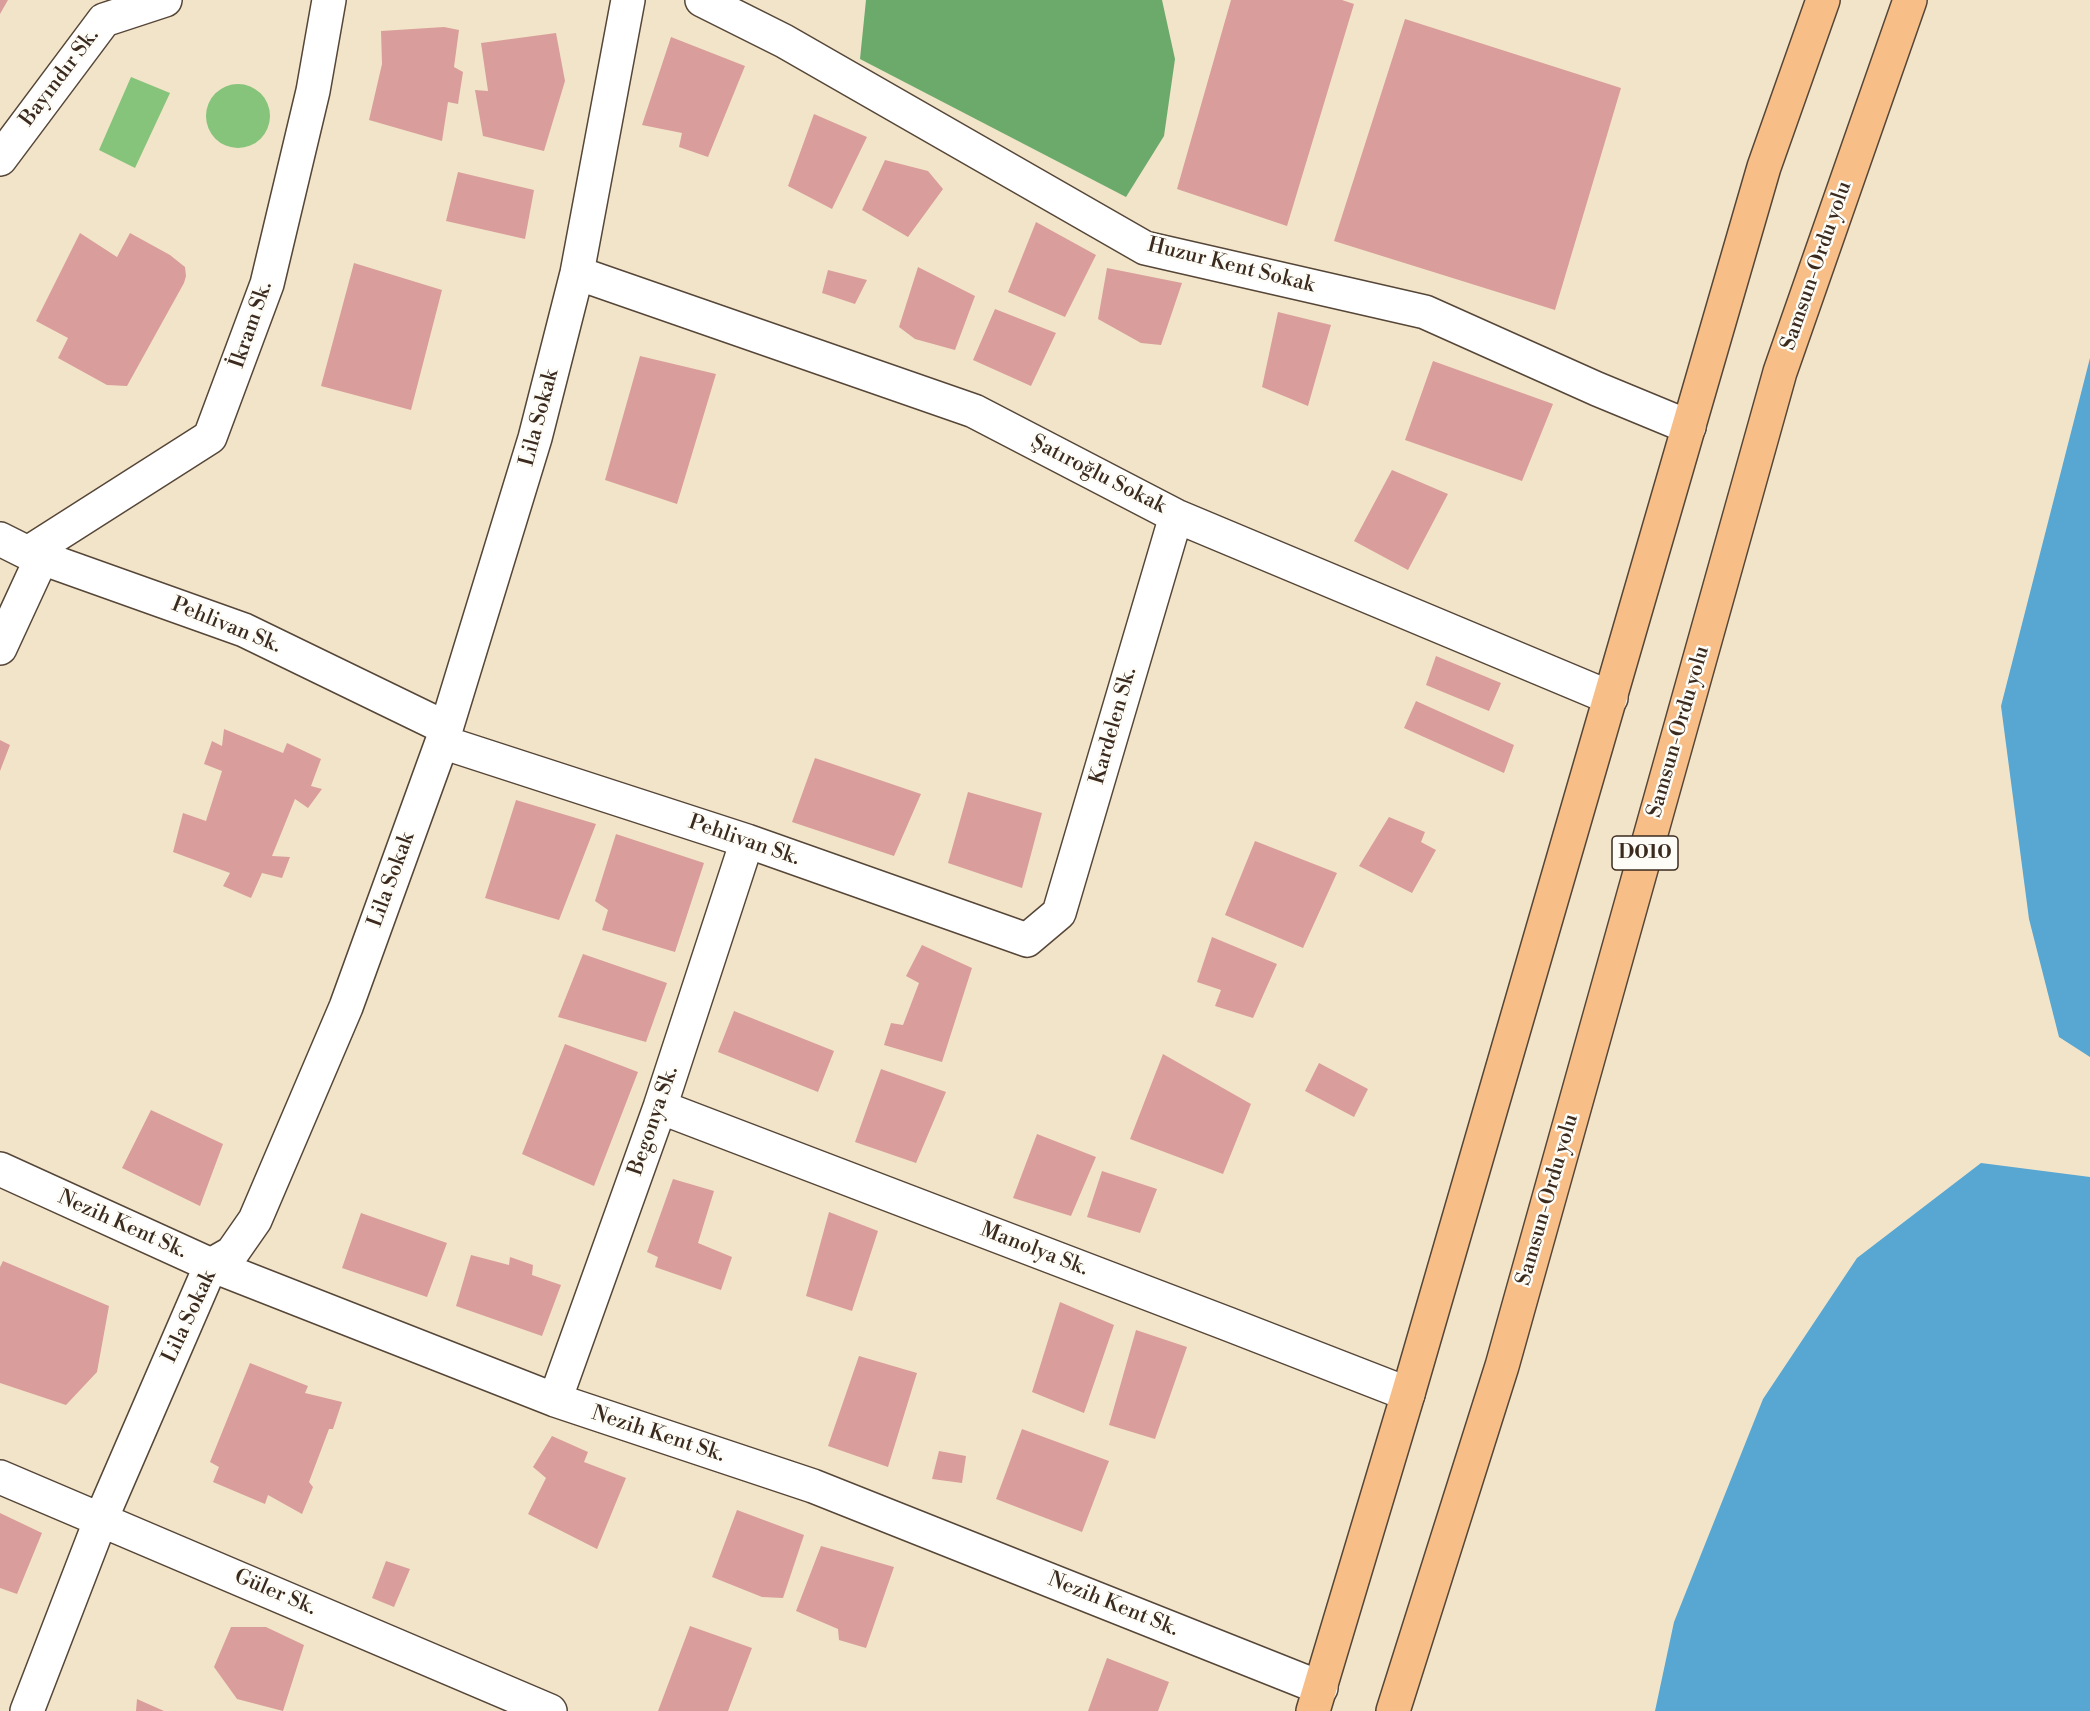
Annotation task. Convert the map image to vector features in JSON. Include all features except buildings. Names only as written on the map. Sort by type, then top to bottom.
[{"type":"highway","points":[[1317,1699],[1408,1394],[1764,167],[1823,0]]},
{"type":"highway","name":"Samsun-Ordu yolu","points":[[1393,1711],[1502,1366],[1780,372],[1910,0]]},
{"type":"street","name":"Bayındır Sk.","points":[[0,159],[104,20],[165,0]]},
{"type":"street","name":"İkram Sk.","points":[[23,550],[210,437],[267,284],[313,91],[329,0]]},
{"type":"street","name":"Lila Sokak","points":[[27,1711],[100,1519],[212,1265],[232,1253],[260,1209],[346,1007],[444,735],[536,438],[577,273],[628,0]]},
{"type":"street","name":"Huzur Kent Sokak","points":[[702,0],[784,41],[1144,248],[1425,312],[1597,389],[1689,427]]},
{"type":"street","name":"Şatıroğlu Sokak","points":[[577,273],[974,411],[1176,516],[1611,698]]},
{"type":"street","name":"Kardelen Sk.","points":[[1042,928],[1059,913],[1176,516]]},
{"type":"street","points":[[0,648],[23,550]]},
{"type":"street","name":"Pehlivan Sk.","points":[[23,550],[244,630],[444,735],[1027,940],[1042,928]]},
{"type":"street","name":"Begonya Sk.","points":[[555,1400],[660,1107],[747,841]]},
{"type":"street","name":"Manolya Sk.","points":[[660,1107],[1408,1394]]},
{"type":"street","name":"Nezih Kent Sk.","points":[[0,1169],[212,1265],[555,1400],[813,1486],[1317,1699]]},
{"type":"street","name":"Güler Sk.","points":[[0,1477],[550,1711]]},
{"type":"green space","points":[[866,0],[1162,0],[1175,59],[1164,136],[1126,197],[860,59]]},
{"type":"green space","points":[[131,77],[170,93],[135,168],[99,150]]},
{"type":"green space","points":[[232,84],[244,84],[261,93],[268,104],[270,116],[268,128],[261,139],[244,148],[232,148],[220,143],[211,134],[206,122],[206,110],[211,98],[220,89]]},
{"type":"water","points":[[2090,358],[2090,1057],[2059,1037],[2029,919],[2001,706]]},
{"type":"water","points":[[1981,1163],[2090,1177],[2090,1711],[1655,1711],[1674,1622],[1763,1399],[1857,1258]]}]
